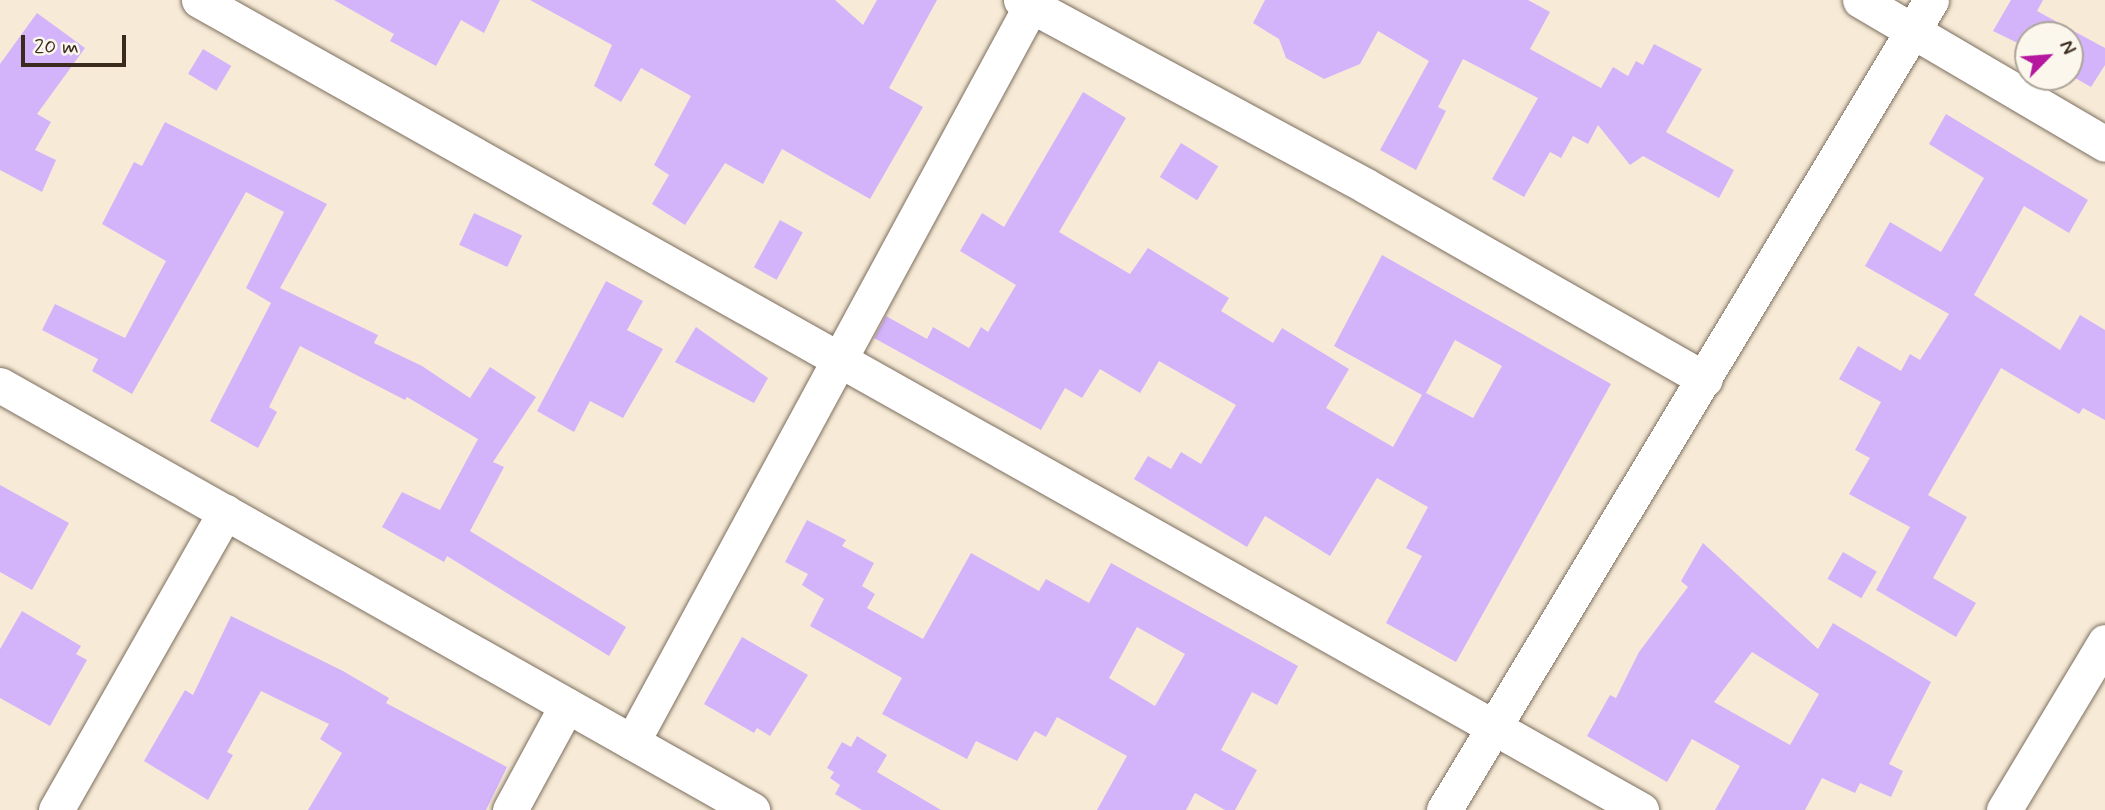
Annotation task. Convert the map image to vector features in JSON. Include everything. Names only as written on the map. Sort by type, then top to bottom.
[{"type":"street","points":[[199,0],[1641,810]]},
{"type":"street","points":[[1860,0],[2105,144]]},
{"type":"street","points":[[1444,810],[1931,0]]},
{"type":"street","points":[[632,742],[1029,2],[1366,186],[1705,379]]},
{"type":"street","points":[[0,385],[752,810]]},
{"type":"street","points":[[57,810],[225,512]]},
{"type":"street","points":[[2004,810],[2105,642]]},
{"type":"street","points":[[510,810],[567,705]]},
{"type":"building","points":[[334,0],[500,0],[484,33],[461,20],[436,66],[390,41],[394,34]]},
{"type":"building","points":[[530,0],[835,0],[863,25],[877,0],[937,0],[889,88],[923,107],[870,199],[782,149],[763,184],[725,163],[685,225],[652,204],[669,175],[654,165],[691,96],[641,68],[621,102],[594,86],[612,45]]},
{"type":"building","points":[[1265,0],[1528,0],[1550,12],[1530,49],[1601,88],[1613,67],[1628,76],[1636,61],[1643,65],[1654,44],[1702,69],[1666,132],[1734,170],[1719,198],[1643,156],[1630,165],[1598,125],[1588,144],[1573,136],[1561,158],[1550,152],[1524,197],[1492,179],[1538,98],[1463,59],[1438,107],[1446,111],[1416,170],[1380,150],[1429,61],[1378,31],[1360,64],[1324,79],[1286,58],[1279,39],[1253,23]]},
{"type":"building","points":[[2011,0],[2043,0],[2037,11],[2055,21],[2014,21],[2014,41],[1993,31]]},
{"type":"building","points":[[37,13],[85,48],[37,114],[51,122],[35,150],[56,160],[42,192],[0,170],[0,64]]},
{"type":"building","points":[[2084,37],[2105,48],[2105,65],[2091,87],[2084,83]]},
{"type":"building","points":[[203,49],[231,66],[216,91],[188,74]]},
{"type":"building","points":[[1083,92],[1126,118],[1059,232],[1130,274],[1148,248],[1229,298],[1221,311],[1273,343],[1282,328],[1349,369],[1326,408],[1393,447],[1422,395],[1334,346],[1382,255],[1611,384],[1456,662],[1386,623],[1422,556],[1406,548],[1428,507],[1377,478],[1330,556],[1265,516],[1247,547],[1134,479],[1148,456],[1171,469],[1181,452],[1201,464],[1236,405],[1159,361],[1140,393],[1100,369],[1082,398],[1065,388],[1041,430],[874,338],[886,316],[927,339],[933,327],[969,348],[981,327],[988,332],[1016,285],[960,251],[982,213],[1004,227]],"holes":[[[1455,340],[1502,366],[1473,418],[1426,393]]]},
{"type":"building","points":[[1946,114],[2088,200],[2069,233],[2024,206],[1974,295],[2060,350],[2080,315],[2105,330],[2105,420],[2083,408],[2079,414],[2001,368],[1928,495],[1967,517],[1933,578],[1976,603],[1956,637],[1876,590],[1910,527],[1849,494],[1870,458],[1855,450],[1881,402],[1839,379],[1858,346],[1901,371],[1910,354],[1920,360],[1949,314],[1865,266],[1890,222],[1941,252],[1984,178],[1929,144]]},
{"type":"building","points":[[165,122],[327,204],[280,288],[378,335],[374,343],[422,366],[470,398],[490,367],[536,397],[493,462],[504,467],[470,531],[626,627],[609,656],[447,556],[444,562],[382,527],[402,492],[440,510],[478,439],[407,397],[405,400],[300,346],[269,407],[277,412],[258,448],[210,421],[271,303],[246,288],[284,212],[246,192],[132,394],[92,371],[98,359],[42,330],[55,304],[125,338],[166,261],[102,224],[134,162],[142,166]]},
{"type":"building","points":[[1181,143],[1218,166],[1197,200],[1160,177]]},
{"type":"building","points":[[474,213],[522,235],[507,267],[459,245]]},
{"type":"building","points":[[780,220],[803,233],[777,280],[754,267]]},
{"type":"building","points":[[606,281],[643,301],[627,330],[663,349],[623,418],[590,401],[574,432],[537,411]]},
{"type":"building","points":[[696,327],[768,378],[754,403],[675,362]]},
{"type":"building","points":[[0,485],[69,523],[32,590],[0,572]]},
{"type":"building","points":[[807,520],[846,540],[842,546],[874,563],[862,586],[875,594],[867,608],[923,639],[971,553],[1039,591],[1046,579],[1089,603],[1111,563],[1298,666],[1277,705],[1252,692],[1221,750],[1257,770],[1235,810],[1225,810],[1195,793],[1186,810],[1097,810],[1127,756],[1057,717],[1046,737],[1035,731],[1017,761],[976,741],[967,759],[882,714],[902,678],[810,626],[824,599],[802,585],[808,574],[785,562]],"holes":[[[1137,627],[1185,654],[1155,706],[1109,678]]]},
{"type":"building","points":[[1703,543],[1818,649],[1833,623],[1931,682],[1889,764],[1903,771],[1891,797],[1860,783],[1855,793],[1822,778],[1805,810],[1715,810],[1740,766],[1692,739],[1667,782],[1587,736],[1610,695],[1616,698],[1639,652],[1688,587],[1681,581]],"holes":[[[1752,652],[1819,694],[1790,745],[1714,702]]]},
{"type":"building","points":[[1843,552],[1877,572],[1861,598],[1828,579]]},
{"type":"building","points":[[22,611],[81,646],[76,654],[87,660],[50,726],[0,698],[0,649]]},
{"type":"building","points":[[231,616],[343,671],[389,698],[386,703],[507,767],[486,810],[308,810],[342,753],[320,739],[329,724],[261,691],[227,752],[233,755],[208,800],[144,761],[185,690],[193,695]]},
{"type":"building","points":[[742,637],[808,675],[770,736],[757,728],[754,733],[704,704]]},
{"type":"building","points":[[857,736],[887,755],[877,772],[941,810],[862,810],[835,794],[840,785],[830,778],[834,772],[827,768],[842,742],[851,747]]}]
